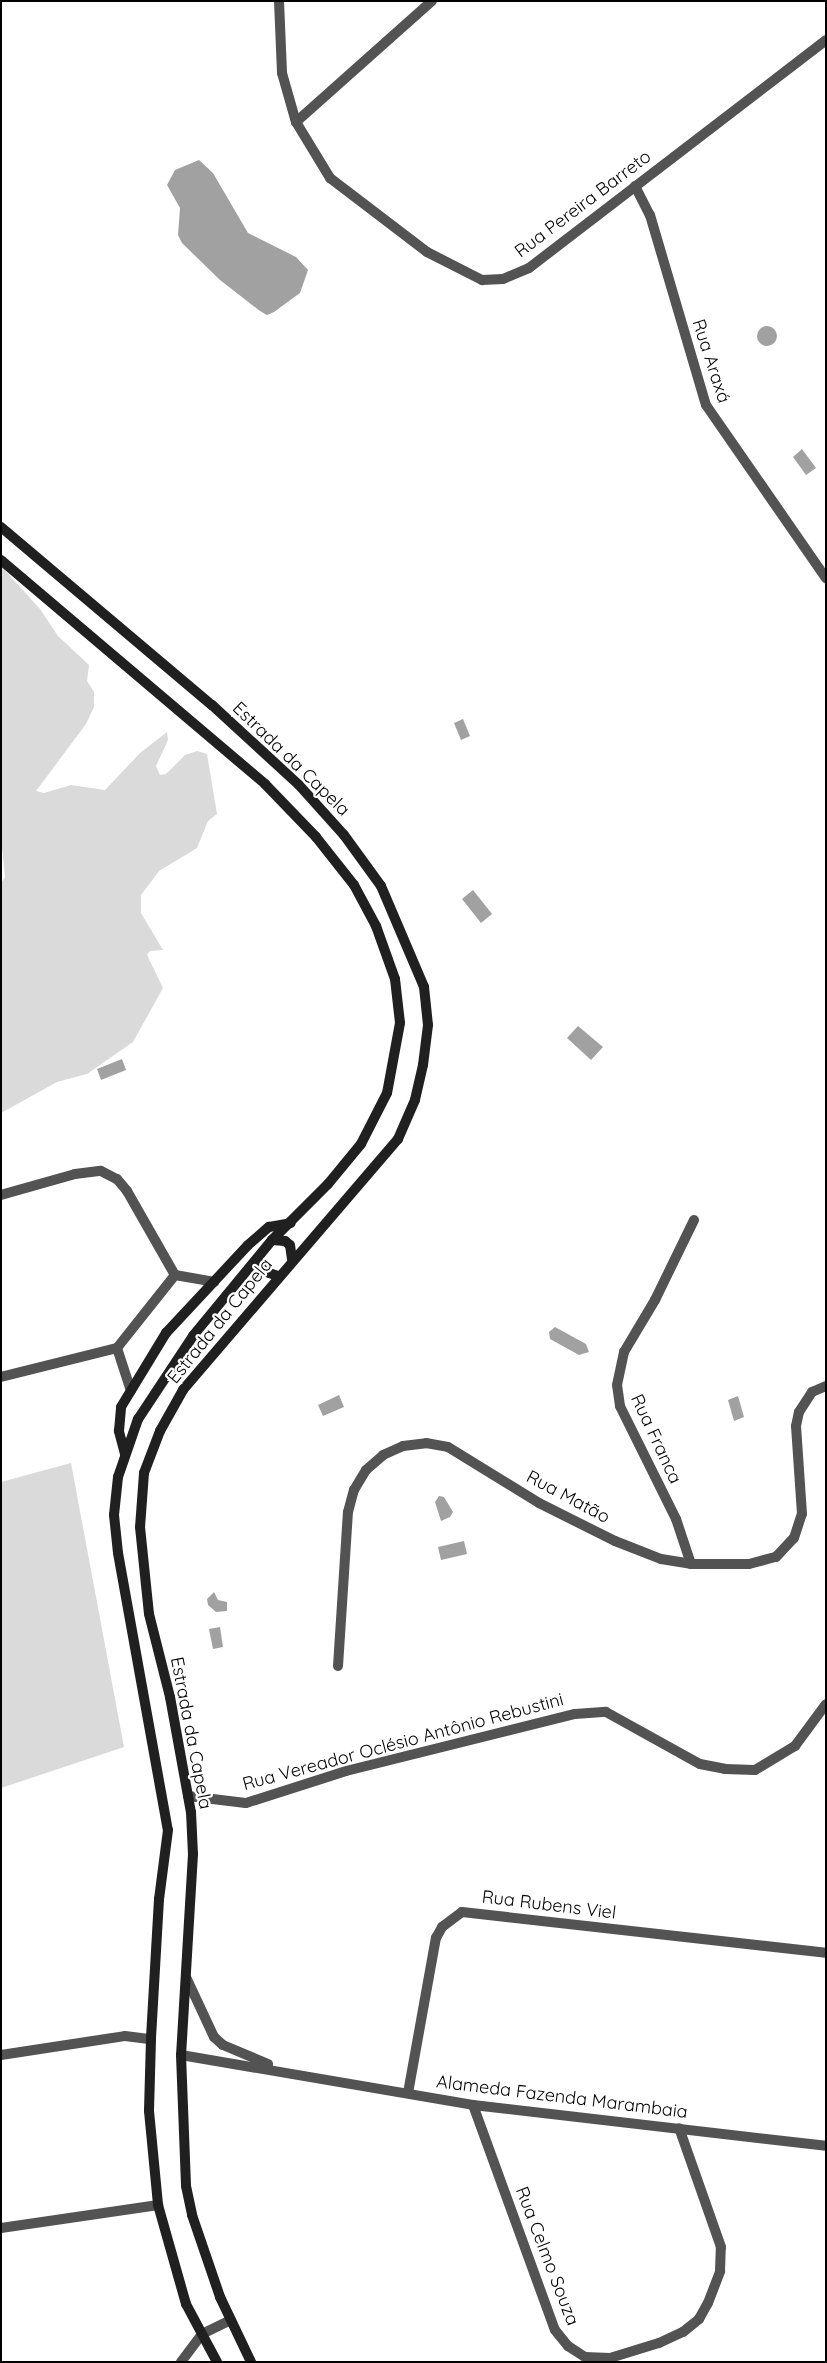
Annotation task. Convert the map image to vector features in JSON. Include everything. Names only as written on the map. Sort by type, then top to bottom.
[{"type":"main road","name":"Estrada da Capela","points":[[1,527],[212,706],[299,785],[355,849],[381,886],[402,930],[424,987],[428,1025],[424,1065],[415,1100],[398,1139],[278,1276],[183,1390],[160,1431],[144,1473],[140,1527],[149,1614],[188,1796],[193,1854],[182,2055],[186,2186],[192,2215],[247,2361]]},
{"type":"main road","name":"Estrada da Capela","points":[[1,560],[264,784],[316,837],[354,885],[376,926],[394,979],[400,1023],[387,1093],[361,1144],[292,1223],[272,1240],[193,1336],[156,1389],[138,1419],[118,1477],[114,1515],[116,1544],[168,1830],[159,1898],[149,2110],[158,2205],[186,2304],[216,2362]]},
{"type":"main road","points":[[125,1454],[119,1431],[121,1415],[130,1391],[166,1333],[269,1227],[292,1223]]},
{"type":"main road","points":[[272,1240],[285,1241],[290,1245],[292,1260]]},
{"type":"main road","points":[[258,1259],[263,1270],[278,1276]]},
{"type":"street","name":"Rua Pereira Barreto","points":[[279,1],[282,72],[296,122],[330,178],[427,252],[482,280],[503,279],[528,268],[826,40]]},
{"type":"street","points":[[296,122],[432,1]]},
{"type":"street","name":"Rua Araxá","points":[[635,186],[650,215],[706,405],[826,578]]},
{"type":"street","points":[[1,1195],[75,1174],[101,1171],[117,1179],[127,1192],[175,1275],[214,1282]]},
{"type":"street","name":"Rua Franca","points":[[691,1564],[676,1519],[620,1406],[617,1385],[624,1352],[655,1300],[694,1220]]},
{"type":"street","points":[[1,1377],[117,1348],[175,1275]]},
{"type":"street","points":[[117,1348],[130,1391]]},
{"type":"street","name":"Rua Matão","points":[[338,1666],[348,1512],[354,1490],[366,1470],[383,1455],[403,1446],[426,1443],[448,1447],[539,1503],[615,1541],[661,1559],[691,1564],[758,1561],[776,1557],[794,1538],[802,1514],[796,1426],[799,1412],[808,1396],[826,1386]]},
{"type":"street","name":"Rua Vereador Oclésio Antônio Rebustini","points":[[188,1796],[246,1803],[275,1796],[305,1782],[356,1769],[574,1714],[606,1712],[622,1718],[700,1764],[725,1770],[755,1770],[796,1746],[826,1704]]},
{"type":"street","name":"Rua Rubens Viel","points":[[408,2094],[436,1938],[442,1927],[462,1912],[826,1953]]},
{"type":"street","name":"Alameda Fazenda Marambaia","points":[[186,1977],[214,2037],[223,2045],[255,2060],[295,2074]]},
{"type":"street","points":[[1,2055],[125,2036],[151,2039]]},
{"type":"street","name":"Alameda Fazenda Marambaia","points":[[182,2055],[473,2104],[826,2146]]},
{"type":"street","name":"Rua Celmo Souza","points":[[473,2104],[555,2330],[568,2346],[585,2357],[610,2358],[683,2332],[699,2319],[708,2303],[720,2271],[721,2247],[678,2128]]},
{"type":"street","points":[[1,2228],[158,2205]]},
{"type":"street","points":[[181,2362],[202,2334],[231,2320]]},
{"type":"shaded area","points":[[199,160],[213,173],[248,233],[296,257],[308,270],[300,293],[274,312],[267,315],[260,311],[220,280],[182,243],[178,235],[180,208],[167,185],[175,170]]},
{"type":"shaded area","points":[[767,326],[774,329],[777,336],[774,343],[767,346],[760,343],[757,336],[760,329]]},
{"type":"shaded area","points":[[802,449],[816,468],[806,475],[793,457]]},
{"type":"shaded area","points":[[1,566],[40,609],[58,636],[89,665],[87,681],[94,692],[94,707],[86,724],[36,791],[44,793],[71,785],[105,790],[140,753],[167,732],[168,740],[156,766],[160,775],[166,774],[185,755],[197,751],[207,754],[217,814],[208,821],[197,848],[159,871],[141,895],[141,913],[163,950],[150,951],[147,955],[163,988],[133,1042],[87,1074],[57,1082],[1,1113],[1,883],[5,877],[1,837]]},
{"type":"shaded area","points":[[463,719],[470,736],[461,740],[454,723]]},
{"type":"shaded area","points":[[473,890],[492,914],[481,923],[462,899]]},
{"type":"shaded area","points":[[578,1026],[603,1047],[591,1060],[567,1038]]},
{"type":"shaded area","points":[[122,1059],[126,1070],[101,1080],[97,1069]]},
{"type":"shaded area","points":[[555,1327],[586,1344],[589,1352],[579,1355],[550,1339],[549,1332]]},
{"type":"shaded area","points":[[339,1395],[344,1407],[323,1416],[318,1405]]},
{"type":"shaded area","points":[[738,1396],[744,1417],[734,1421],[728,1400]]},
{"type":"shaded area","points":[[71,1463],[124,1747],[1,1788],[1,1482]]},
{"type":"shaded area","points":[[439,1496],[444,1497],[453,1512],[450,1517],[441,1521],[435,1502]]},
{"type":"shaded area","points":[[464,1541],[467,1554],[441,1560],[438,1547]]},
{"type":"shaded area","points":[[214,1592],[218,1600],[227,1602],[227,1611],[216,1612],[208,1605],[207,1599]]},
{"type":"shaded area","points":[[220,1627],[223,1647],[213,1649],[209,1629]]}]
